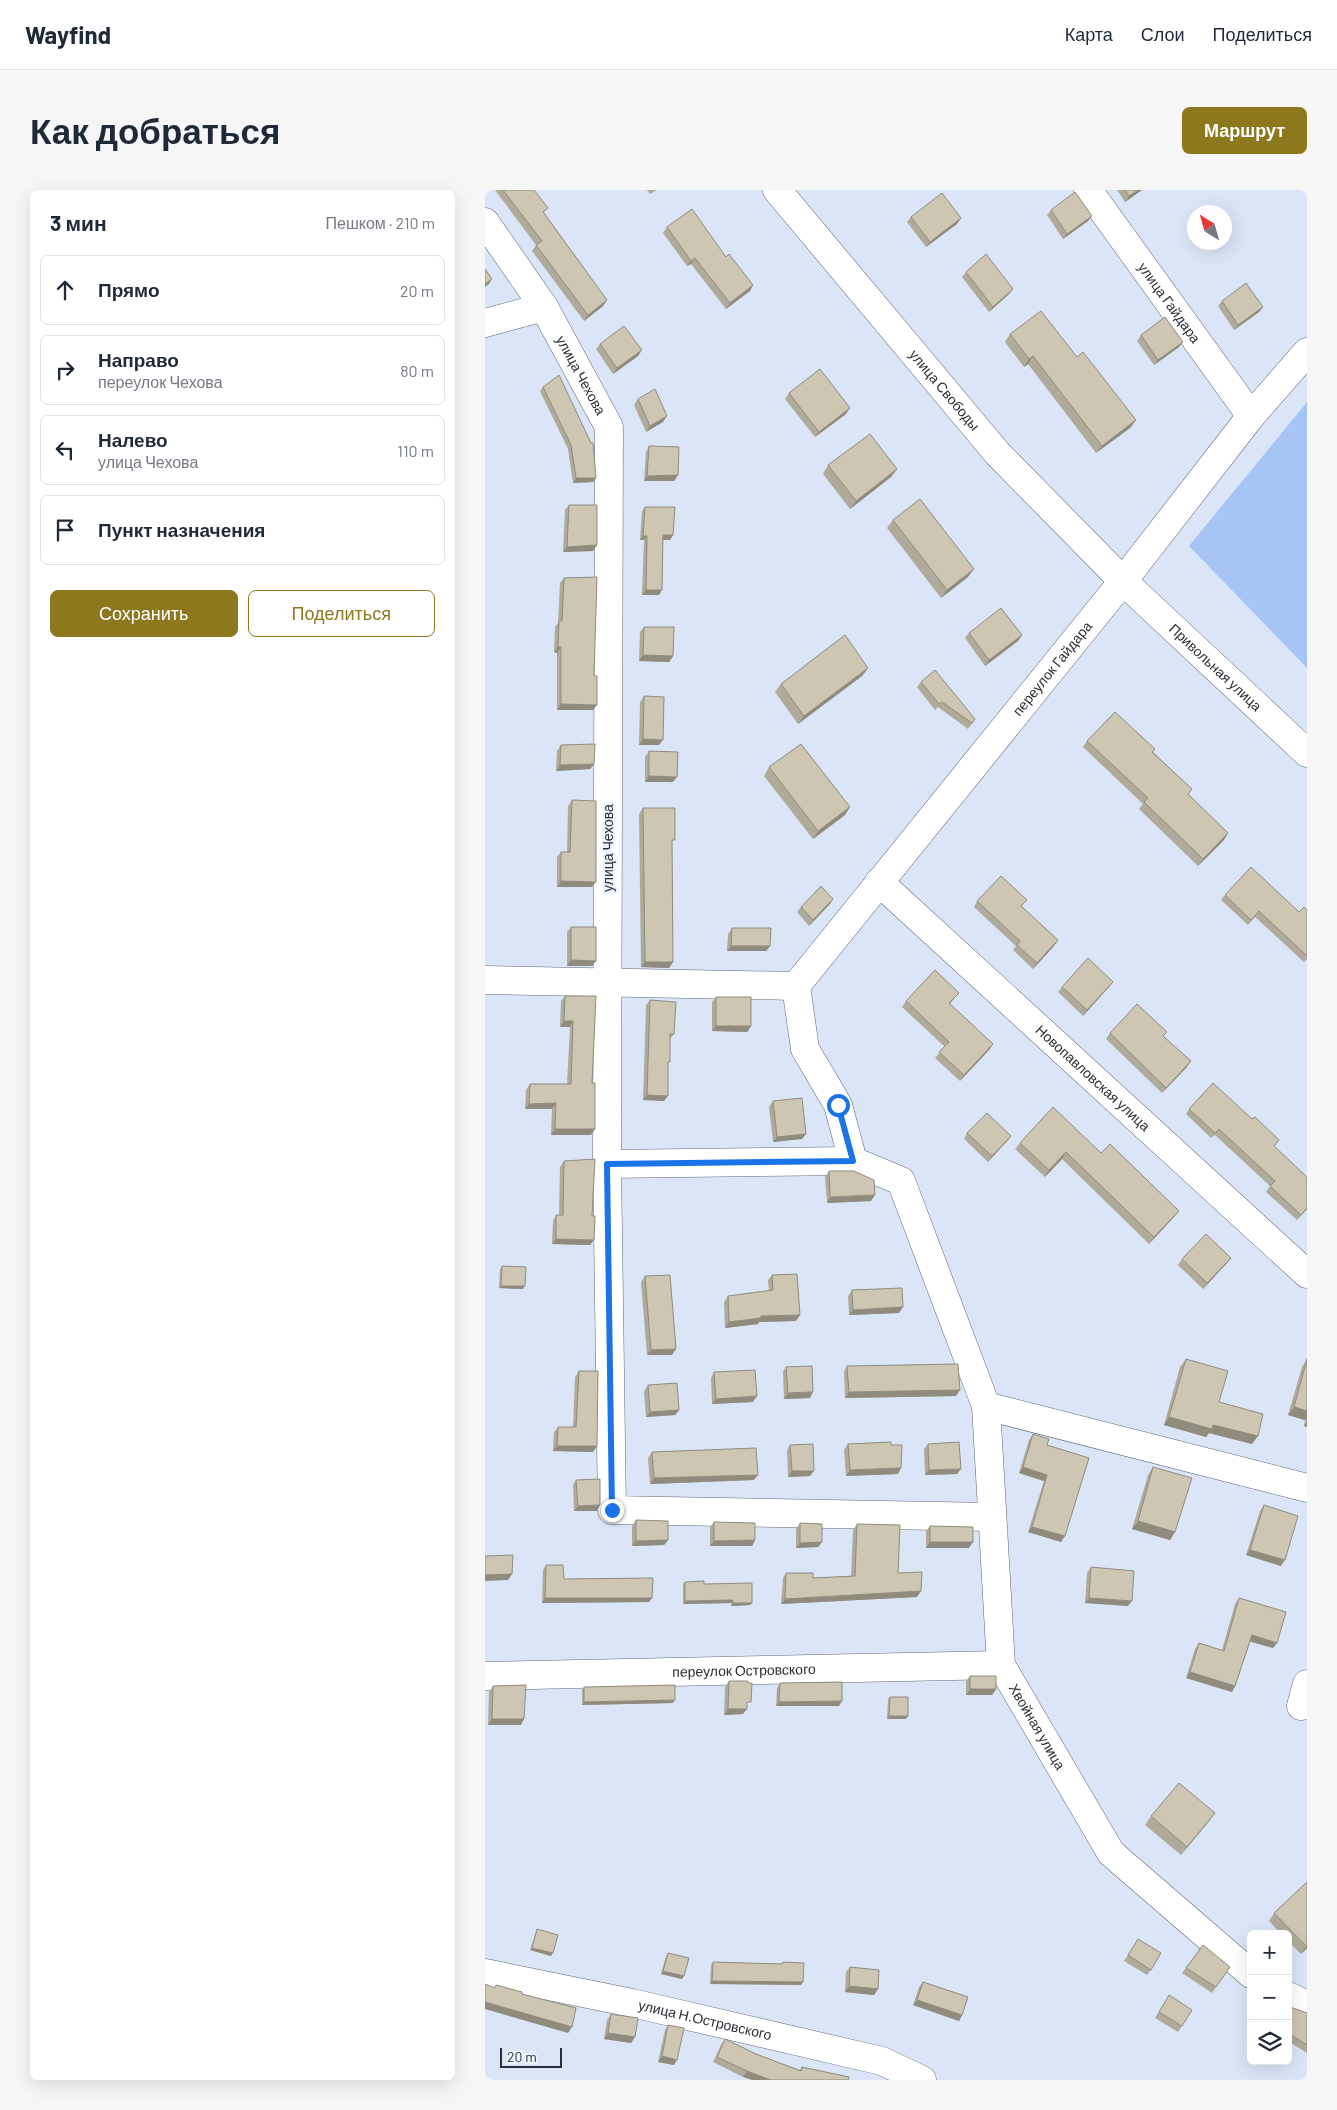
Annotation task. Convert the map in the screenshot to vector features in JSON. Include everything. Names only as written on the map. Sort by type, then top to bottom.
[{"type":"street","name":"улица Свободы","points":[[777,190],[997,454],[1123,581]]},
{"type":"street","name":"улица Гайдара","points":[[1087,190],[1251,416]]},
{"type":"street","name":"улица Чехова","points":[[485,222],[543,308],[609,427],[607,1164],[612,1510],[992,1516]]},
{"type":"street","points":[[485,323],[543,308]]},
{"type":"street","name":"переулок Гайдара","points":[[796,986],[1123,581],[1251,416],[1307,352]]},
{"type":"street","name":"Привольная улица","points":[[1123,581],[1307,753]]},
{"type":"street","name":"Новопавловская улица","points":[[879,882],[1307,1274]]},
{"type":"street","points":[[485,980],[796,986],[805,1049],[838,1105],[853,1161],[607,1164]]},
{"type":"street","name":"Хвойная улица","points":[[853,1161],[901,1181],[986,1406],[1001,1665],[1111,1853],[1247,1971]]},
{"type":"street","points":[[986,1406],[1307,1488]]},
{"type":"street","name":"переулок Островского","points":[[485,1676],[1001,1665]]},
{"type":"street","name":"улица Н.Островского","points":[[485,1973],[632,2003],[882,2061],[922,2080]]},
{"type":"street","points":[[1292,1998],[1307,2006]]},
{"type":"shaded area","points":[[1307,402],[1307,668],[1189,546]]},
{"type":"building","points":[[503,190],[534,190],[548,208],[543,212],[607,300],[588,315],[536,245],[542,241]]},
{"type":"building","points":[[1125,190],[1138,190],[1129,196]]},
{"type":"building","points":[[1075,192],[1092,216],[1067,234],[1051,210]]},
{"type":"building","points":[[942,193],[961,218],[930,242],[911,217]]},
{"type":"building","points":[[692,209],[726,257],[729,254],[753,285],[730,303],[695,258],[691,261],[667,227]]},
{"type":"building","points":[[986,254],[1013,289],[993,307],[966,272]]},
{"type":"building","points":[[485,269],[492,279],[485,284]]},
{"type":"building","points":[[1246,283],[1263,307],[1238,325],[1222,301]]},
{"type":"building","points":[[1041,311],[1077,357],[1083,352],[1136,420],[1102,446],[1033,356],[1029,359],[1010,334]]},
{"type":"building","points":[[1165,317],[1183,342],[1158,360],[1141,335]]},
{"type":"building","points":[[624,326],[642,350],[617,368],[600,344]]},
{"type":"building","points":[[820,369],[850,408],[819,432],[789,393]]},
{"type":"building","points":[[559,375],[591,443],[593,443],[596,478],[576,478],[571,445],[543,387]]},
{"type":"building","points":[[655,389],[667,416],[650,426],[638,399]]},
{"type":"building","points":[[870,434],[897,469],[856,501],[828,465]]},
{"type":"building","points":[[649,446],[679,447],[678,475],[647,476]]},
{"type":"building","points":[[920,499],[974,569],[947,590],[893,520]]},
{"type":"building","points":[[569,505],[597,505],[597,545],[567,547]]},
{"type":"building","points":[[645,507],[675,507],[673,535],[663,535],[662,590],[646,590],[647,536],[643,536]]},
{"type":"building","points":[[597,577],[594,676],[597,676],[597,705],[561,704],[561,647],[558,647],[559,621],[562,621],[564,578]]},
{"type":"building","points":[[1001,608],[1022,635],[989,660],[969,633]]},
{"type":"building","points":[[644,627],[674,627],[673,656],[643,655]]},
{"type":"building","points":[[845,635],[868,668],[804,716],[781,684]]},
{"type":"building","points":[[935,670],[975,719],[972,723],[942,702],[939,704],[921,682]]},
{"type":"building","points":[[644,696],[664,697],[663,740],[643,739]]},
{"type":"building","points":[[1115,712],[1155,749],[1152,752],[1192,789],[1188,794],[1228,833],[1203,859],[1144,802],[1148,798],[1087,741]]},
{"type":"building","points":[[595,744],[594,764],[560,765],[561,745]]},
{"type":"building","points":[[801,744],[850,807],[818,831],[769,767]]},
{"type":"building","points":[[649,751],[678,752],[677,777],[649,776]]},
{"type":"building","points":[[572,800],[596,801],[596,882],[561,881],[561,852],[570,852]]},
{"type":"building","points":[[643,808],[675,808],[675,840],[672,840],[673,962],[645,962]]},
{"type":"building","points":[[1251,867],[1299,912],[1304,907],[1307,910],[1307,956],[1259,911],[1251,920],[1225,895]]},
{"type":"building","points":[[1001,876],[1027,900],[1021,906],[1058,940],[1037,963],[1017,945],[1020,941],[977,901]]},
{"type":"building","points":[[821,886],[833,899],[813,920],[801,907]]},
{"type":"building","points":[[571,927],[596,927],[596,961],[571,960]]},
{"type":"building","points":[[732,928],[771,928],[770,946],[731,946]]},
{"type":"building","points":[[1088,958],[1113,982],[1087,1010],[1062,987]]},
{"type":"building","points":[[935,970],[959,993],[949,1003],[993,1044],[964,1075],[939,1052],[949,1042],[906,1001]]},
{"type":"building","points":[[565,996],[596,996],[592,1083],[595,1083],[595,1129],[555,1129],[556,1103],[529,1104],[530,1084],[571,1084],[573,1021],[564,1021]]},
{"type":"building","points":[[716,997],[751,997],[751,1026],[716,1026]]},
{"type":"building","points":[[650,1000],[676,1002],[674,1034],[670,1034],[668,1096],[647,1095]]},
{"type":"building","points":[[1137,1004],[1167,1032],[1163,1036],[1191,1061],[1166,1088],[1110,1033]]},
{"type":"building","points":[[1213,1083],[1252,1119],[1255,1117],[1279,1140],[1274,1146],[1307,1177],[1307,1208],[1301,1215],[1270,1186],[1275,1181],[1219,1129],[1215,1133],[1189,1109]]},
{"type":"building","points":[[802,1098],[806,1134],[777,1137],[773,1101]]},
{"type":"building","points":[[1053,1107],[1101,1153],[1110,1144],[1179,1211],[1154,1237],[1066,1152],[1049,1170],[1020,1143]]},
{"type":"building","points":[[987,1113],[1011,1136],[992,1156],[967,1133]]},
{"type":"building","points":[[595,1159],[592,1216],[595,1216],[594,1240],[556,1239],[556,1215],[563,1215],[564,1161]]},
{"type":"building","points":[[829,1171],[854,1171],[874,1180],[875,1195],[830,1197]]},
{"type":"building","points":[[1206,1234],[1231,1258],[1207,1283],[1182,1259]]},
{"type":"building","points":[[502,1266],[526,1267],[525,1286],[501,1286]]},
{"type":"building","points":[[797,1274],[800,1315],[761,1316],[761,1318],[729,1322],[728,1296],[773,1290],[772,1275]]},
{"type":"building","points":[[670,1275],[676,1349],[651,1350],[645,1276]]},
{"type":"building","points":[[902,1288],[903,1307],[853,1310],[852,1290]]},
{"type":"building","points":[[1186,1359],[1228,1371],[1219,1402],[1263,1414],[1258,1436],[1213,1425],[1212,1429],[1169,1417]]},
{"type":"building","points":[[1307,1359],[1307,1411],[1294,1407]]},
{"type":"building","points":[[958,1364],[960,1390],[849,1392],[847,1366]]},
{"type":"building","points":[[812,1366],[813,1392],[788,1393],[786,1367]]},
{"type":"building","points":[[755,1370],[757,1396],[716,1399],[714,1372]]},
{"type":"building","points":[[579,1371],[598,1371],[597,1446],[557,1446],[558,1427],[576,1427]]},
{"type":"building","points":[[677,1383],[679,1410],[650,1412],[648,1385]]},
{"type":"building","points":[[1033,1434],[1049,1439],[1047,1445],[1089,1458],[1065,1536],[1032,1527],[1047,1475],[1023,1467]]},
{"type":"building","points":[[891,1442],[891,1445],[902,1445],[901,1468],[850,1470],[848,1444]]},
{"type":"building","points":[[959,1442],[961,1469],[929,1470],[928,1444]]},
{"type":"building","points":[[813,1444],[814,1471],[792,1471],[790,1445]]},
{"type":"building","points":[[756,1448],[758,1475],[654,1478],[652,1452]]},
{"type":"building","points":[[1153,1467],[1192,1478],[1175,1532],[1138,1521]]},
{"type":"building","points":[[600,1479],[600,1505],[578,1506],[576,1480]]},
{"type":"building","points":[[1264,1505],[1298,1516],[1285,1560],[1250,1550]]},
{"type":"building","points":[[636,1520],[668,1521],[668,1540],[636,1541]]},
{"type":"building","points":[[714,1522],[755,1523],[755,1540],[714,1541]]},
{"type":"building","points":[[800,1523],[822,1524],[822,1542],[800,1543]]},
{"type":"building","points":[[857,1524],[900,1525],[898,1573],[922,1572],[921,1591],[785,1599],[786,1573],[813,1573],[813,1578],[855,1576]]},
{"type":"building","points":[[930,1526],[973,1527],[973,1542],[930,1542]]},
{"type":"building","points":[[513,1555],[512,1574],[485,1575],[485,1556]]},
{"type":"building","points":[[546,1565],[563,1565],[564,1579],[653,1578],[652,1598],[545,1598]]},
{"type":"building","points":[[1091,1567],[1134,1571],[1132,1601],[1089,1598]]},
{"type":"building","points":[[704,1581],[704,1584],[752,1583],[752,1603],[733,1603],[733,1600],[685,1601],[685,1582]]},
{"type":"building","points":[[1239,1598],[1286,1612],[1277,1643],[1252,1635],[1235,1686],[1190,1672],[1199,1643],[1224,1651]]},
{"type":"building","points":[[970,1676],[996,1676],[996,1689],[970,1689]]},
{"type":"building","points":[[729,1681],[748,1681],[748,1683],[752,1683],[751,1702],[747,1702],[747,1709],[728,1709]]},
{"type":"building","points":[[842,1682],[842,1701],[779,1702],[780,1683]]},
{"type":"building","points":[[526,1685],[524,1719],[492,1719],[493,1686]]},
{"type":"building","points":[[675,1685],[675,1700],[584,1702],[584,1687]]},
{"type":"building","points":[[890,1697],[908,1697],[908,1716],[889,1716]]},
{"type":"building","points":[[1179,1783],[1215,1813],[1187,1847],[1151,1816]]},
{"type":"building","points":[[1307,1882],[1306,1946],[1292,1930],[1274,1913]]},
{"type":"building","points":[[537,1929],[558,1935],[553,1953],[532,1948]]},
{"type":"building","points":[[1138,1939],[1161,1953],[1151,1970],[1128,1955]]},
{"type":"building","points":[[1203,1945],[1230,1967],[1216,1987],[1186,1968]]},
{"type":"building","points":[[668,1953],[689,1958],[684,1976],[663,1971]]},
{"type":"building","points":[[713,1962],[804,1963],[803,1982],[712,1981]]},
{"type":"building","points":[[850,1967],[879,1970],[878,1989],[849,1986]]},
{"type":"building","points":[[923,1982],[968,1997],[962,2015],[917,2000]]},
{"type":"building","points":[[485,1984],[495,1988],[496,1985],[576,2008],[572,2027],[485,2002]]},
{"type":"building","points":[[1169,1995],[1192,2010],[1182,2026],[1159,2012]]},
{"type":"building","points":[[1292,2008],[1307,2013],[1307,2045],[1292,2036]]},
{"type":"building","points":[[611,2014],[638,2018],[635,2037],[608,2033]]},
{"type":"building","points":[[668,2025],[684,2028],[677,2060],[662,2056]]},
{"type":"building","points":[[725,2039],[756,2054],[801,2071],[802,2067],[849,2077],[848,2080],[771,2080],[717,2057]]},
{"type":"route","points":[[612,1510],[607,1164],[853,1161],[838,1105]]}]
